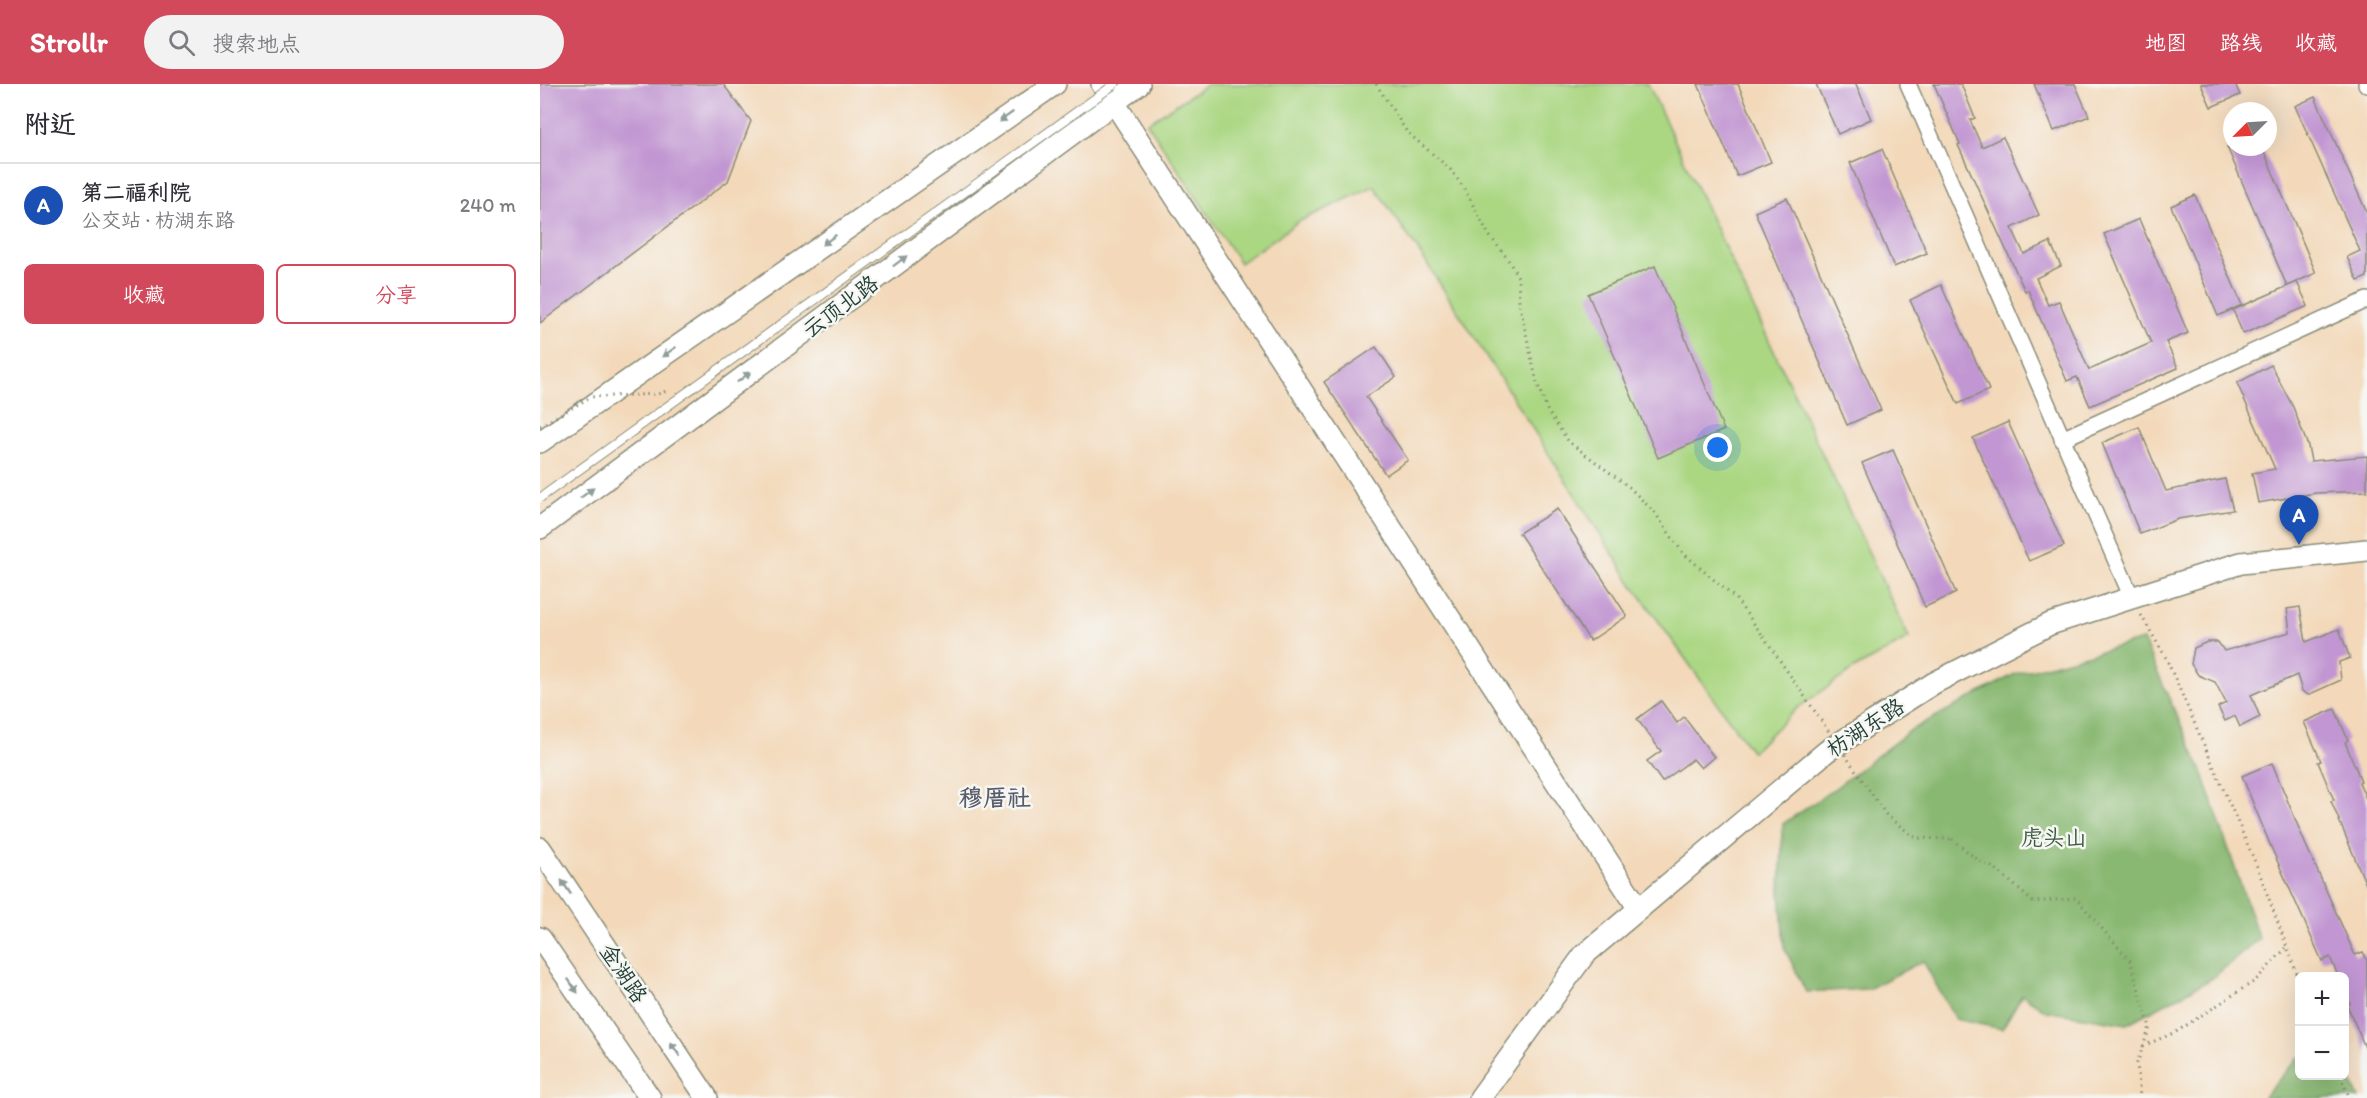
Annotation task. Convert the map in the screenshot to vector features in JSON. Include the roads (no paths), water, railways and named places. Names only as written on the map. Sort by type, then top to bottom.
[{"type":"street","points":[[540,442],[1054,84]]},
{"type":"street","points":[[1102,84],[1114,93],[1639,909]]},
{"type":"street","name":"云顶北路","points":[[540,528],[1114,93],[1140,84]]},
{"type":"street","points":[[1908,84],[2132,598]]},
{"type":"street","points":[[2062,439],[2367,300]]},
{"type":"street","name":"枋湖东路","points":[[1480,1098],[1584,955],[1827,751],[1934,683],[2050,624],[2241,563],[2367,550]]},
{"type":"street","name":"金湖路","points":[[540,848],[707,1098]]},
{"type":"street","points":[[540,938],[650,1098]]},
{"type":"lane","points":[[540,498],[1114,93]]},
{"type":"place","name":"第二福利院","points":[[2299,545]]},
{"type":"district","name":"穆厝社","points":[[995,798]]},
{"type":"park label","name":"虎头山","points":[[2054,837]]}]
